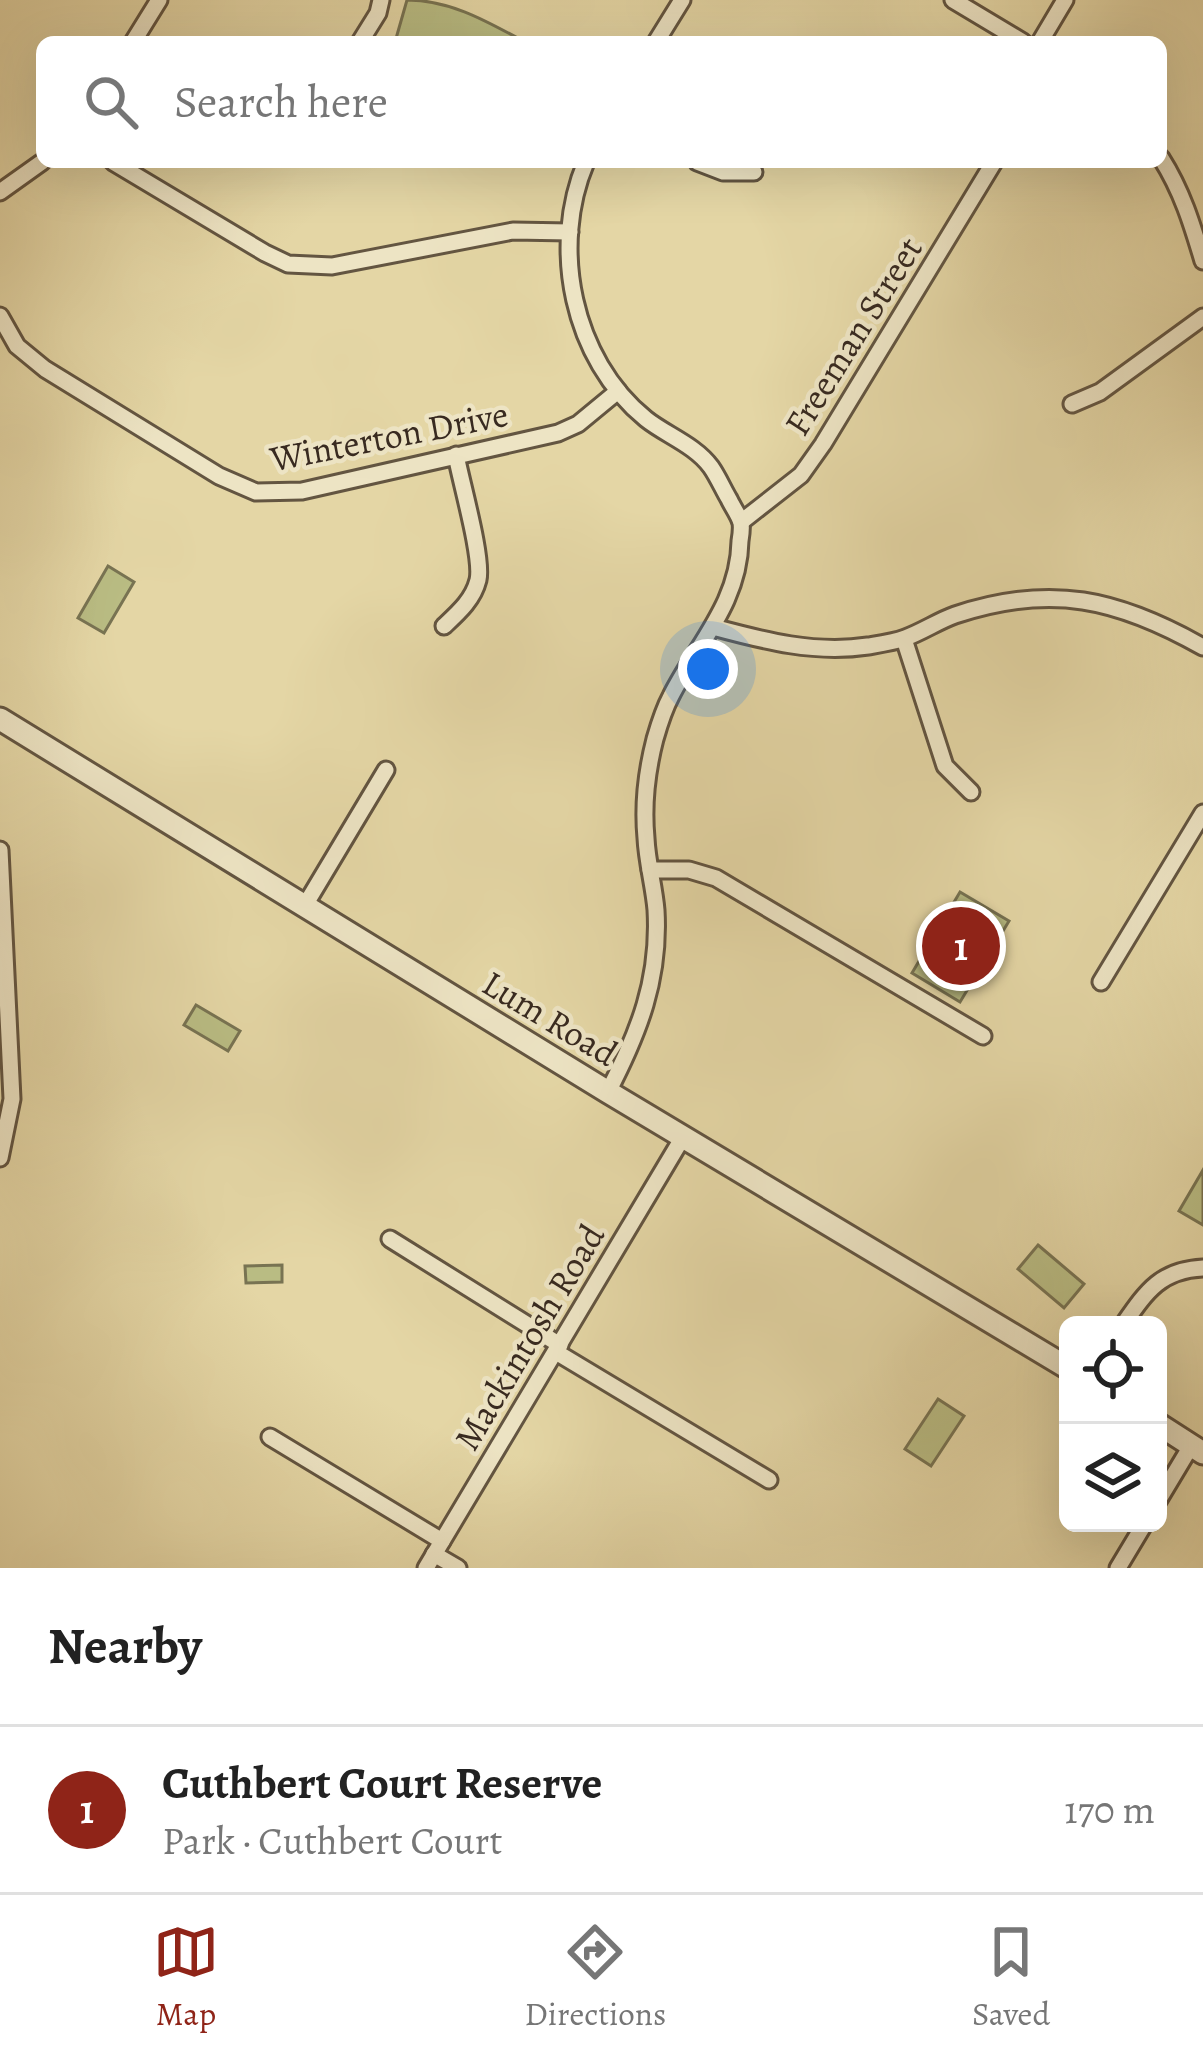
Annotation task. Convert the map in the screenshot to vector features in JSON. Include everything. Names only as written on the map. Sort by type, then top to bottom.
[{"type":"street","points":[[137,36],[159,0]]},
{"type":"street","points":[[365,36],[381,0]]},
{"type":"street","points":[[660,36],[682,0]]},
{"type":"street","points":[[953,0],[1013,36]]},
{"type":"street","points":[[1044,36],[1065,0]]},
{"type":"street","points":[[0,192],[36,166]]},
{"type":"street","points":[[123,168],[288,264],[332,266],[512,230],[570,232]]},
{"type":"street","points":[[583,168],[577,183],[569,267],[575,308],[594,352],[618,391],[710,465],[741,522],[733,590],[670,698],[655,741],[646,791],[645,837],[656,910],[656,953],[646,1010],[608,1092]]},
{"type":"street","points":[[713,168],[754,172]]},
{"type":"street","name":"Freeman Street","points":[[741,522],[801,475],[823,444],[990,168]]},
{"type":"street","points":[[1167,168],[1184,198],[1203,261]]},
{"type":"street","name":"Winterton Drive","points":[[0,316],[17,346],[45,369],[219,476],[256,491],[302,491],[558,433],[578,424],[618,391]]},
{"type":"street","points":[[1072,404],[1100,392],[1203,317]]},
{"type":"street","points":[[0,356],[17,346]]},
{"type":"street","points":[[444,626],[465,608],[478,580],[456,455]]},
{"type":"street","points":[[713,627],[776,644],[866,646],[904,639],[950,617],[996,603],[1069,598],[1120,608],[1203,647]]},
{"type":"street","points":[[904,639],[945,766],[971,792]]},
{"type":"street","name":"Lum Road","points":[[0,719],[1059,1363]]},
{"type":"street","points":[[304,907],[386,770]]},
{"type":"street","points":[[1101,982],[1203,813]]},
{"type":"street","points":[[0,850],[12,1099],[0,1158]]},
{"type":"street","points":[[650,870],[689,869],[716,878],[983,1036]]},
{"type":"street","name":"Mackintosh Road","points":[[434,1554],[683,1137]]},
{"type":"street","points":[[390,1239],[770,1480]]},
{"type":"street","points":[[1130,1316],[1157,1281],[1183,1269],[1203,1268]]},
{"type":"street","points":[[1167,1430],[1197,1449],[1167,1489]]},
{"type":"street","points":[[270,1437],[458,1568]]},
{"type":"street","points":[[1118,1568],[1139,1532]]},
{"type":"green space","points":[[407,0],[454,8],[514,36],[397,36]]},
{"type":"green space","points":[[108,566],[134,582],[104,633],[78,618]]},
{"type":"green space","points":[[960,892],[1009,921],[960,1002],[912,973]]},
{"type":"green space","points":[[196,1005],[240,1031],[228,1051],[184,1025]]},
{"type":"green space","points":[[1203,1170],[1203,1225],[1179,1211]]},
{"type":"green space","points":[[1038,1245],[1084,1284],[1064,1308],[1018,1269]]},
{"type":"green space","points":[[282,1265],[282,1282],[246,1283],[245,1266]]},
{"type":"green space","points":[[938,1399],[964,1416],[931,1466],[905,1449]]},
{"type":"place","name":"Cuthbert Court Reserve","points":[[961,946]]}]
